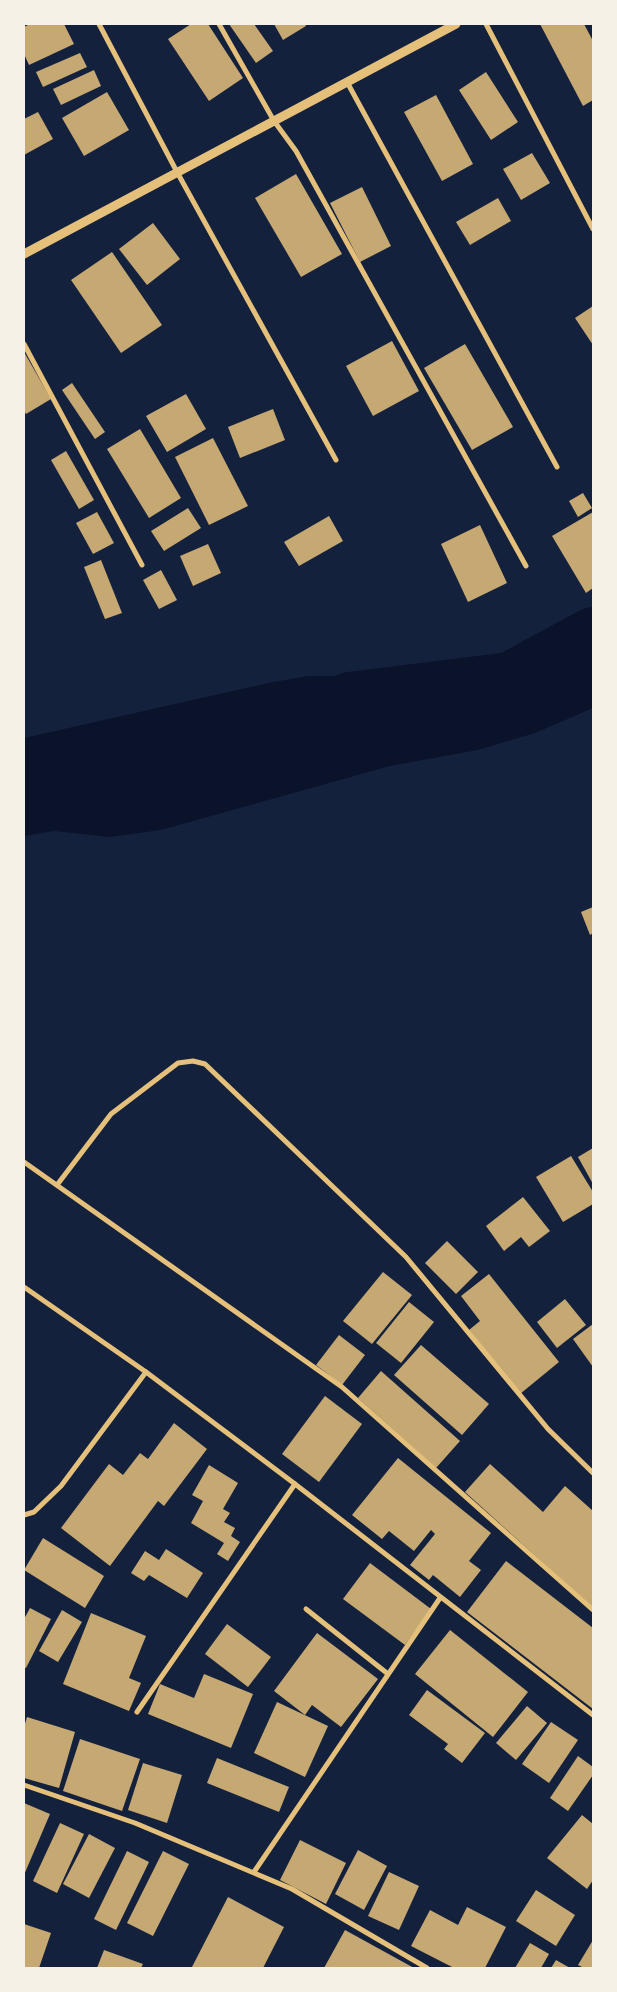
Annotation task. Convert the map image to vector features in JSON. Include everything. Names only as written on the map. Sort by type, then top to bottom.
[{"type":"street","points":[[99,24],[177,172],[336,460]]},
{"type":"street","points":[[219,24],[274,121],[296,151],[526,566]]},
{"type":"street","points":[[24,254],[456,24]]},
{"type":"street","points":[[486,24],[593,228]]},
{"type":"street","points":[[346,82],[557,467]]},
{"type":"street","points":[[24,344],[142,565]]},
{"type":"street","points":[[57,1185],[112,1114],[178,1064],[193,1061],[205,1064],[406,1257],[548,1429],[593,1473]]},
{"type":"street","points":[[24,1162],[342,1387],[593,1610]]},
{"type":"street","points":[[24,1287],[146,1372],[295,1484],[593,1715]]},
{"type":"street","points":[[24,1515],[34,1512],[61,1486],[146,1372]]},
{"type":"street","points":[[137,1712],[295,1484]]},
{"type":"street","points":[[254,1872],[440,1598]]},
{"type":"street","points":[[306,1609],[388,1674]]},
{"type":"street","points":[[24,1785],[135,1823],[292,1889],[427,1968]]},
{"type":"water","points":[[593,631],[593,708],[535,733],[478,750],[390,766],[161,830],[110,837],[54,831],[24,836],[24,738],[268,683],[308,676],[353,676],[439,694],[482,688],[543,660]]},
{"type":"building","points":[[30,24],[64,24],[74,44],[29,65],[24,54],[24,27]]},
{"type":"building","points":[[191,24],[208,24],[243,78],[209,101],[168,39]]},
{"type":"building","points":[[229,24],[254,24],[273,51],[256,63]]},
{"type":"building","points":[[274,24],[305,24],[306,26],[283,40]]},
{"type":"building","points":[[540,24],[584,24],[593,41],[593,100],[583,106]]},
{"type":"building","points":[[80,53],[87,67],[43,87],[36,72]]},
{"type":"building","points":[[94,70],[101,86],[61,105],[53,89]]},
{"type":"building","points":[[486,72],[518,122],[491,140],[459,90]]},
{"type":"building","points":[[107,92],[129,130],[84,156],[62,118]]},
{"type":"building","points":[[436,95],[473,164],[442,181],[404,112]]},
{"type":"building","points":[[38,112],[53,139],[24,155],[24,119]]},
{"type":"building","points":[[532,153],[550,183],[521,200],[503,169]]},
{"type":"building","points":[[296,174],[342,254],[301,277],[255,198]]},
{"type":"building","points":[[362,187],[391,246],[360,262],[330,203]]},
{"type":"building","points":[[498,198],[511,221],[470,245],[456,222]]},
{"type":"building","points":[[153,223],[180,259],[147,285],[119,249]]},
{"type":"building","points":[[112,252],[162,325],[121,353],[71,280]]},
{"type":"building","points":[[593,306],[593,345],[575,318]]},
{"type":"building","points":[[392,341],[419,391],[373,416],[346,366]]},
{"type":"building","points":[[465,344],[513,427],[472,450],[424,368]]},
{"type":"building","points":[[24,352],[51,399],[26,414],[24,410]]},
{"type":"building","points":[[72,383],[105,432],[95,439],[62,390]]},
{"type":"building","points":[[186,394],[206,429],[167,452],[146,416]]},
{"type":"building","points":[[273,409],[285,440],[240,458],[228,427]]},
{"type":"building","points":[[140,429],[181,498],[149,518],[107,449]]},
{"type":"building","points":[[213,438],[248,506],[209,525],[175,457]]},
{"type":"building","points":[[66,451],[94,500],[79,509],[51,460]]},
{"type":"building","points":[[583,493],[592,508],[578,517],[569,501]]},
{"type":"building","points":[[188,508],[201,528],[164,551],[151,531]]},
{"type":"building","points":[[97,512],[114,543],[93,554],[76,523]]},
{"type":"building","points":[[593,512],[593,588],[586,593],[552,536]]},
{"type":"building","points":[[329,516],[343,541],[299,566],[284,542]]},
{"type":"building","points":[[480,525],[507,583],[468,602],[441,544]]},
{"type":"building","points":[[208,544],[221,573],[193,586],[180,556]]},
{"type":"building","points":[[101,560],[122,613],[105,619],[84,567]]},
{"type":"building","points":[[161,570],[177,600],[159,609],[143,580]]},
{"type":"building","points":[[593,907],[593,933],[590,935],[581,912]]},
{"type":"building","points":[[593,1148],[593,1184],[578,1157]]},
{"type":"building","points":[[571,1156],[593,1192],[593,1204],[563,1222],[536,1177]]},
{"type":"building","points":[[523,1197],[550,1231],[529,1247],[521,1237],[504,1251],[486,1226]]},
{"type":"building","points":[[447,1241],[478,1272],[456,1294],[425,1263]]},
{"type":"building","points":[[383,1272],[412,1295],[372,1344],[343,1321]]},
{"type":"building","points":[[489,1274],[559,1362],[520,1394],[469,1330],[480,1321],[461,1296]]},
{"type":"building","points":[[565,1299],[586,1325],[557,1348],[537,1322]]},
{"type":"building","points":[[409,1302],[434,1322],[401,1363],[376,1343]]},
{"type":"building","points":[[593,1324],[593,1367],[573,1339]]},
{"type":"building","points":[[339,1335],[365,1355],[342,1385],[316,1365]]},
{"type":"building","points":[[421,1345],[489,1404],[462,1435],[394,1375]]},
{"type":"building","points":[[381,1371],[460,1441],[436,1468],[358,1398]]},
{"type":"building","points":[[325,1396],[362,1424],[319,1482],[282,1454]]},
{"type":"building","points":[[174,1423],[207,1449],[164,1506],[158,1501],[110,1566],[61,1528],[109,1464],[123,1475],[140,1453],[148,1459]]},
{"type":"building","points":[[398,1458],[491,1533],[469,1561],[481,1570],[460,1597],[433,1575],[429,1580],[410,1565],[435,1534],[431,1530],[414,1551],[389,1531],[382,1539],[352,1515]]},
{"type":"building","points":[[490,1464],[543,1512],[565,1486],[593,1511],[593,1608],[465,1492]]},
{"type":"building","points":[[209,1465],[238,1483],[223,1509],[230,1513],[224,1522],[235,1528],[231,1536],[240,1542],[228,1561],[217,1554],[224,1543],[191,1523],[203,1501],[192,1495]]},
{"type":"building","points":[[43,1538],[104,1576],[85,1608],[24,1570]]},
{"type":"building","points":[[166,1549],[203,1573],[187,1598],[149,1575],[144,1581],[131,1573],[145,1551],[159,1560]]},
{"type":"building","points":[[506,1561],[593,1628],[593,1709],[467,1612]]},
{"type":"building","points":[[370,1563],[431,1609],[405,1645],[343,1599]]},
{"type":"building","points":[[30,1608],[51,1619],[26,1668],[24,1667],[24,1619]]},
{"type":"building","points":[[62,1610],[82,1622],[58,1662],[39,1651]]},
{"type":"building","points":[[91,1613],[146,1636],[129,1678],[141,1683],[129,1711],[63,1684]]},
{"type":"building","points":[[227,1624],[271,1657],[248,1687],[205,1654]]},
{"type":"building","points":[[450,1630],[528,1692],[493,1737],[415,1674]]},
{"type":"building","points":[[317,1633],[378,1679],[341,1727],[312,1705],[305,1715],[274,1691]]},
{"type":"building","points":[[204,1674],[253,1694],[231,1748],[148,1714],[160,1684],[194,1698]]},
{"type":"building","points":[[427,1690],[485,1733],[462,1763],[444,1749],[448,1744],[409,1715]]},
{"type":"building","points":[[277,1702],[328,1726],[305,1777],[254,1753]]},
{"type":"building","points":[[527,1706],[547,1723],[516,1760],[496,1743]]},
{"type":"building","points":[[27,1717],[75,1732],[59,1788],[24,1778],[24,1727]]},
{"type":"building","points":[[551,1722],[578,1740],[549,1783],[522,1764]]},
{"type":"building","points":[[80,1739],[140,1759],[122,1811],[63,1791]]},
{"type":"building","points":[[578,1756],[593,1767],[593,1775],[568,1811],[550,1798]]},
{"type":"building","points":[[217,1758],[289,1787],[279,1812],[207,1783]]},
{"type":"building","points":[[143,1763],[182,1775],[167,1823],[128,1810]]},
{"type":"building","points":[[24,1803],[50,1814],[24,1875]]},
{"type":"building","points":[[582,1815],[593,1824],[593,1880],[587,1889],[547,1858]]},
{"type":"building","points":[[60,1823],[84,1834],[57,1893],[33,1881]]},
{"type":"building","points":[[89,1834],[115,1848],[89,1898],[63,1884]]},
{"type":"building","points":[[300,1840],[346,1863],[326,1904],[280,1880]]},
{"type":"building","points":[[358,1850],[387,1866],[364,1910],[335,1894]]},
{"type":"building","points":[[127,1851],[149,1862],[116,1930],[94,1919]]},
{"type":"building","points":[[163,1851],[189,1864],[153,1936],[127,1923]]},
{"type":"building","points":[[389,1872],[419,1886],[399,1930],[368,1916]]},
{"type":"building","points":[[536,1890],[575,1915],[556,1946],[516,1921]]},
{"type":"building","points":[[228,1897],[284,1927],[263,1968],[192,1967]]},
{"type":"building","points":[[467,1907],[506,1927],[485,1968],[454,1968],[411,1946],[430,1910],[458,1925]]},
{"type":"building","points":[[24,1924],[51,1933],[39,1968],[24,1968]]},
{"type":"building","points":[[345,1930],[414,1968],[324,1968]]},
{"type":"building","points":[[593,1940],[593,1968],[584,1968],[578,1965]]},
{"type":"building","points":[[530,1943],[549,1954],[541,1968],[515,1968]]},
{"type":"building","points":[[104,1950],[143,1964],[141,1968],[97,1968]]},
{"type":"building","points":[[556,1960],[570,1968],[551,1968]]},
{"type":"waterway","points":[[349,699],[510,679],[593,634]]}]
